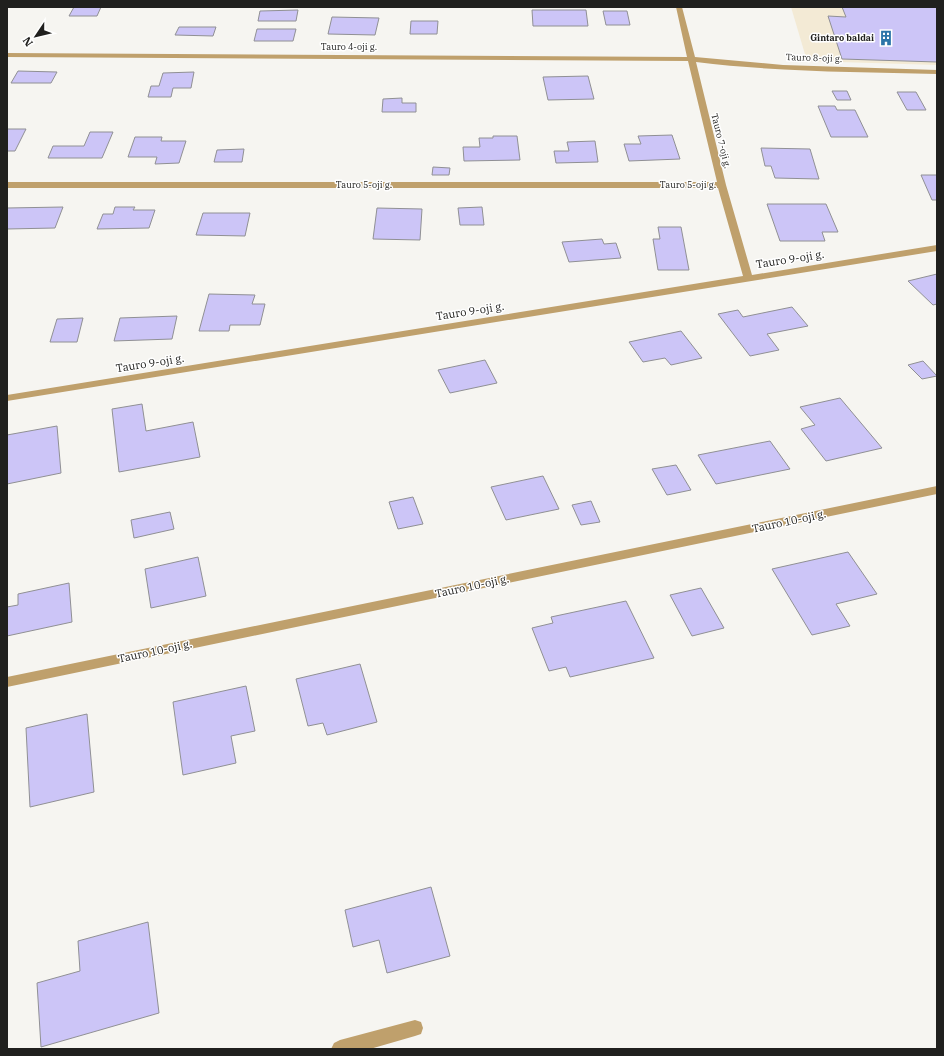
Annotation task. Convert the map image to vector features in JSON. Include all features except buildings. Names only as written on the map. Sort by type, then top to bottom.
[{"type":"street","name":"Tauro 7-oji g.","points":[[679,7],[722,185],[748,278]]},
{"type":"street","name":"Tauro 4-oji g.","points":[[7,55],[691,59]]},
{"type":"street","name":"Tauro 8-oji g.","points":[[691,59],[731,65],[766,67],[937,72]]},
{"type":"street","name":"Tauro 5-oji g.","points":[[7,185],[722,185]]},
{"type":"street","name":"Tauro 9-oji g.","points":[[7,398],[937,248]]},
{"type":"street","name":"Tauro 10-oji g.","points":[[7,682],[937,490]]},
{"type":"street","points":[[340,1049],[415,1028]]},
{"type":"shaded area","name":"Gintaro baldai","points":[[791,7],[937,7],[937,65],[807,61]]},
{"type":"place","name":"Gintaro baldai","points":[[886,38]]}]
